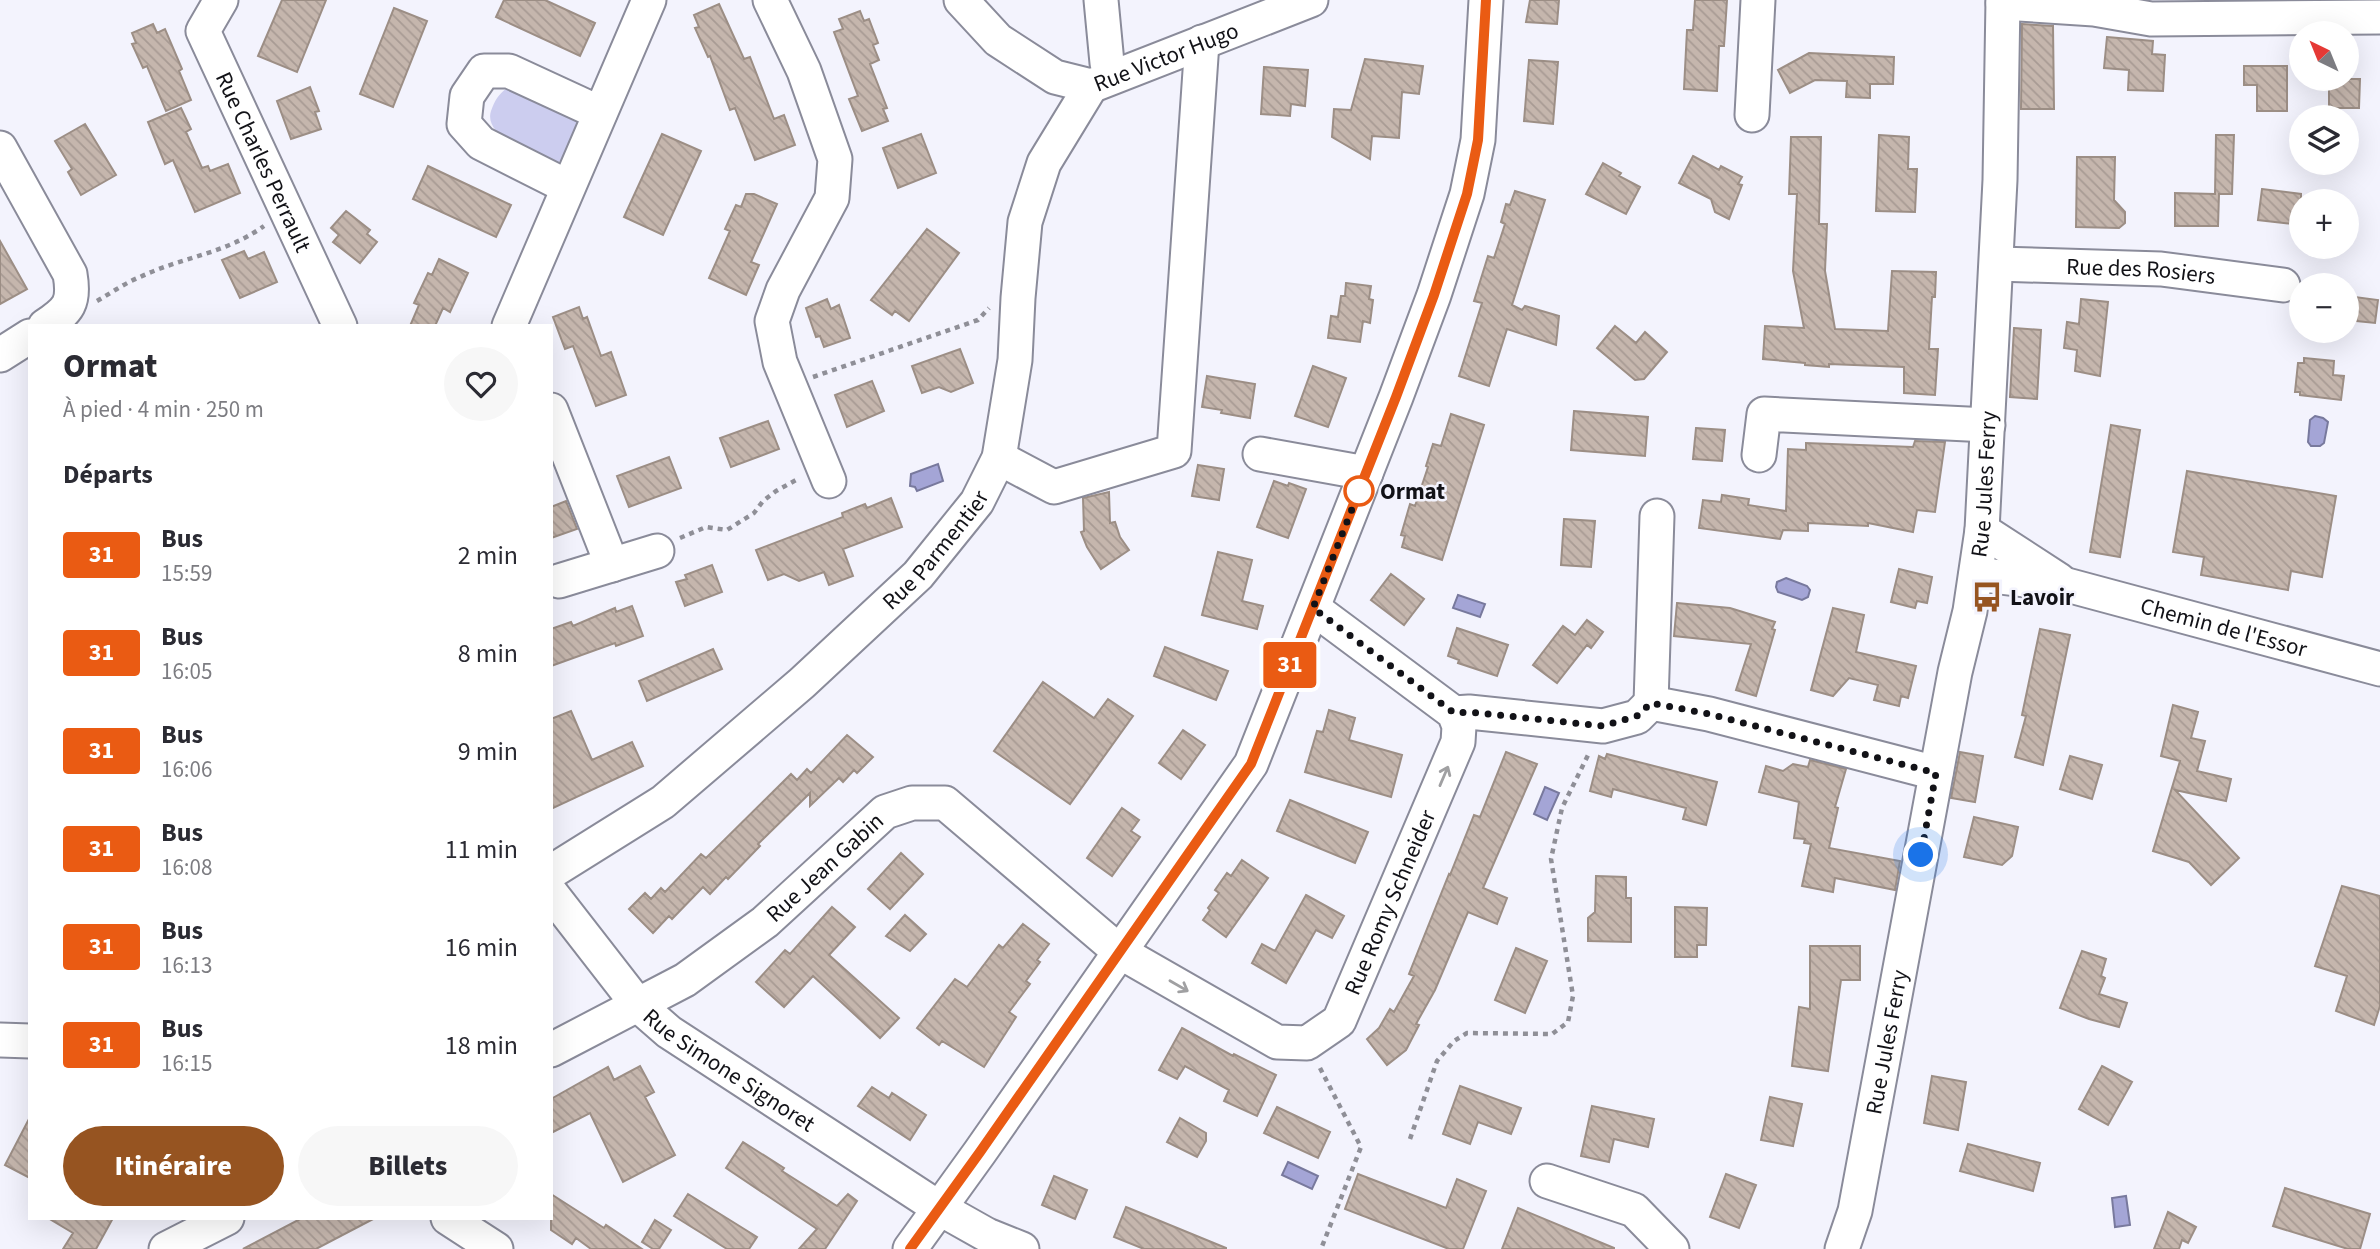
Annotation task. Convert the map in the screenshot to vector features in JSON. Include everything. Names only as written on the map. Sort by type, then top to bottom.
[{"type":"street","name":"Rue Charles Perrault","points":[[221,0],[203,31],[339,324]]},
{"type":"street","points":[[513,322],[649,0]]},
{"type":"street","points":[[770,0],[804,71],[835,159],[832,198],[783,290],[772,321],[780,362],[829,481]]},
{"type":"street","name":"Rue Victor Hugo","points":[[961,0],[998,40],[1055,77],[1102,81],[1202,42],[1239,13],[1311,0]]},
{"type":"street","points":[[1101,0],[1107,62],[1102,81]]},
{"type":"street","points":[[910,1249],[1251,764],[1434,295],[1467,194],[1478,140],[1486,0]]},
{"type":"street","points":[[1752,115],[1758,0]]},
{"type":"street","points":[[2003,2],[2094,9],[2151,19],[2380,17]]},
{"type":"street","name":"Rue Jules Ferry","points":[[1842,1249],[1855,1211],[1955,672],[1970,611],[1982,530],[1997,264],[2003,2]]},
{"type":"street","points":[[999,458],[1054,487],[1174,451],[1202,42]]},
{"type":"street","points":[[568,187],[481,143],[464,124],[467,96],[484,71],[509,71],[600,113]]},
{"type":"street","name":"Rue Parmentier","points":[[553,871],[663,802],[802,683],[918,575],[976,502],[999,458],[1015,360],[1025,222],[1044,163],[1102,81]]},
{"type":"street","points":[[0,148],[70,274],[74,293],[82,302],[69,306],[47,324]]},
{"type":"street","name":"Rue des Rosiers","points":[[1997,264],[2161,268],[2283,285]]},
{"type":"street","points":[[0,355],[28,337]]},
{"type":"street","points":[[1759,455],[1765,414],[1988,425]]},
{"type":"street","points":[[553,416],[612,565]]},
{"type":"street","points":[[1260,454],[1366,473]]},
{"type":"street","points":[[1313,608],[1454,713],[1469,712],[1603,726],[1637,716],[1651,703],[1657,516]]},
{"type":"street","name":"Chemin de l'Essor","points":[[1982,530],[2067,585]]},
{"type":"street","points":[[559,581],[657,551]]},
{"type":"street","name":"Chemin de l'Essor","points":[[1976,574],[2067,585],[2380,669]]},
{"type":"street","points":[[1651,703],[1709,714],[1936,773]]},
{"type":"street","name":"Rue Romy Schneider","points":[[1307,1043],[1339,1021],[1458,742],[1459,726],[1454,713]]},
{"type":"street","name":"Rue Jean Gabin","points":[[553,1049],[685,981],[765,922],[885,812],[912,803],[945,803],[1120,953]]},
{"type":"street","name":"Rue Simone Signoret","points":[[553,896],[638,1005],[669,1032],[939,1208],[987,1235],[1022,1249]]},
{"type":"street","points":[[1120,953],[1277,1042],[1307,1043]]},
{"type":"street","points":[[0,1041],[28,1041]]},
{"type":"street","points":[[1547,1181],[1634,1210],[1672,1249]]},
{"type":"street","points":[[166,1249],[223,1220]]},
{"type":"street","points":[[451,1220],[496,1249]]},
{"type":"path","points":[[82,302],[139,277],[213,253],[248,238],[287,210]]},
{"type":"path","points":[[789,385],[978,320],[994,299],[1001,296],[1018,298]]},
{"type":"path","points":[[657,551],[654,534],[683,538],[706,527],[727,530],[754,513],[763,501],[776,491],[797,479],[829,481]]},
{"type":"path","points":[[1410,1139],[1437,1061],[1454,1041],[1467,1034],[1552,1034],[1568,1022],[1573,996],[1551,859],[1562,808],[1603,726]]},
{"type":"path","points":[[1307,1043],[1361,1147],[1321,1249]]},
{"type":"shaded area","points":[[507,88],[579,120],[576,141],[563,160],[550,164],[510,143],[494,128],[490,120],[491,111],[497,98]]},
{"type":"shaded area","points":[[2315,416],[2328,422],[2324,443],[2320,446],[2311,446],[2308,442],[2310,420]]},
{"type":"shaded area","points":[[938,464],[943,481],[917,491],[910,486],[911,474]]},
{"type":"shaded area","points":[[1786,578],[1807,586],[1810,590],[1808,597],[1802,600],[1778,592],[1777,582]]},
{"type":"shaded area","points":[[1458,595],[1485,604],[1480,617],[1453,608]]},
{"type":"shaded area","points":[[1545,787],[1559,793],[1547,820],[1534,814]]},
{"type":"shaded area","points":[[1288,1162],[1318,1176],[1312,1189],[1282,1175]]},
{"type":"shaded area","points":[[2126,1196],[2130,1225],[2115,1227],[2112,1198]]},
{"type":"building","points":[[282,0],[326,0],[297,72],[258,56]]},
{"type":"building","points":[[504,0],[545,0],[595,23],[580,56],[496,17]]},
{"type":"building","points":[[1530,0],[1559,0],[1557,24],[1526,22]]},
{"type":"building","points":[[1695,0],[1727,0],[1724,46],[1719,46],[1717,91],[1684,89],[1687,30],[1693,30]]},
{"type":"building","points":[[719,4],[744,59],[750,57],[774,119],[784,115],[795,145],[755,160],[735,108],[730,110],[710,56],[708,57],[695,28],[699,27],[694,15]]},
{"type":"building","points":[[394,8],[427,21],[393,107],[360,94]]},
{"type":"building","points":[[860,11],[864,21],[869,19],[878,43],[873,45],[879,60],[870,64],[887,108],[883,109],[888,121],[862,131],[849,99],[858,96],[834,32],[843,29],[839,19]]},
{"type":"building","points":[[153,24],[157,33],[165,29],[182,69],[179,71],[191,100],[166,111],[147,66],[143,68],[132,44],[136,43],[132,33]]},
{"type":"building","points":[[2022,24],[2053,26],[2054,109],[2021,109]]},
{"type":"building","points":[[2107,37],[2153,41],[2152,54],[2165,55],[2163,91],[2128,90],[2129,70],[2104,68]]},
{"type":"building","points":[[1809,53],[1894,57],[1893,84],[1870,84],[1870,98],[1846,97],[1847,81],[1815,80],[1790,93],[1778,70]]},
{"type":"building","points":[[1365,59],[1423,66],[1419,94],[1402,92],[1399,138],[1372,136],[1370,159],[1332,137],[1334,109],[1351,110]]},
{"type":"building","points":[[1529,60],[1558,62],[1553,124],[1524,121]]},
{"type":"building","points":[[2244,66],[2287,66],[2287,111],[2257,111],[2257,85],[2244,85]]},
{"type":"building","points":[[1264,67],[1308,70],[1305,106],[1291,104],[1290,116],[1261,114]]},
{"type":"building","points":[[2360,79],[2359,108],[2359,105],[2329,105],[2329,91],[2359,91]]},
{"type":"building","points":[[310,87],[319,111],[315,112],[321,129],[291,139],[277,101]]},
{"type":"building","points":[[181,108],[191,129],[186,132],[202,168],[208,166],[210,171],[228,164],[240,193],[195,212],[173,160],[165,164],[148,122]]},
{"type":"building","points":[[85,124],[116,175],[81,195],[68,172],[72,169],[55,141]]},
{"type":"building","points":[[662,134],[701,151],[663,235],[624,217]]},
{"type":"building","points":[[921,134],[936,173],[898,188],[883,148]]},
{"type":"building","points":[[1879,135],[1909,137],[1908,169],[1917,169],[1915,212],[1876,211]]},
{"type":"building","points":[[2216,135],[2234,135],[2232,194],[2219,194],[2218,226],[2175,226],[2175,193],[2215,194]]},
{"type":"building","points":[[1791,137],[1821,137],[1819,224],[1827,224],[1825,271],[1835,329],[1888,331],[1892,271],[1936,272],[1929,349],[1938,349],[1935,395],[1904,393],[1904,367],[1829,364],[1829,367],[1763,359],[1765,326],[1804,328],[1793,271],[1797,194],[1789,194]]},
{"type":"building","points":[[1693,156],[1719,170],[1721,166],[1742,177],[1738,184],[1742,185],[1729,219],[1715,212],[1711,199],[1679,183]]},
{"type":"building","points":[[2077,157],[2115,157],[2114,200],[2125,212],[2125,223],[2119,228],[2076,227]]},
{"type":"building","points":[[1603,163],[1621,173],[1619,176],[1640,187],[1626,214],[1586,194]]},
{"type":"building","points":[[428,166],[511,205],[496,237],[413,199]]},
{"type":"building","points":[[2262,189],[2289,192],[2289,224],[2258,220]]},
{"type":"building","points":[[1515,191],[1545,200],[1512,305],[1522,310],[1525,306],[1559,316],[1556,345],[1507,329],[1489,386],[1459,376],[1482,303],[1474,301],[1488,256],[1494,258],[1505,224],[1501,222],[1506,204],[1510,205]]},
{"type":"building","points":[[746,194],[754,194],[777,204],[751,262],[759,265],[746,295],[709,278],[730,231],[725,229],[736,205],[741,207]]},
{"type":"building","points":[[346,211],[370,230],[367,234],[377,242],[360,263],[333,242],[339,235],[331,228]]},
{"type":"building","points":[[927,229],[959,253],[909,321],[895,311],[892,315],[871,300]]},
{"type":"building","points":[[0,241],[27,289],[0,304]]},
{"type":"building","points":[[244,251],[248,259],[264,252],[277,282],[240,298],[222,260]]},
{"type":"building","points":[[439,259],[468,273],[450,312],[443,308],[436,324],[411,324],[419,305],[414,303],[428,273],[432,275]]},
{"type":"building","points":[[1346,283],[1371,286],[1369,299],[1373,300],[1370,323],[1363,321],[1360,342],[1328,338],[1331,316],[1338,317]]},
{"type":"building","points":[[2359,298],[2378,300],[2375,323],[2359,321]]},
{"type":"building","points":[[827,299],[831,309],[839,305],[850,338],[824,347],[820,336],[816,337],[806,308]]},
{"type":"building","points":[[2081,299],[2108,302],[2100,376],[2075,371],[2077,350],[2064,348],[2067,322],[2079,324]]},
{"type":"building","points":[[579,307],[583,319],[587,317],[601,356],[611,352],[626,395],[596,406],[573,346],[565,349],[553,317]]},
{"type":"building","points":[[1615,326],[1636,343],[1645,332],[1667,352],[1644,379],[1635,380],[1597,348]]},
{"type":"building","points":[[2014,328],[2041,330],[2037,399],[2010,397]]},
{"type":"building","points":[[960,349],[973,383],[951,392],[939,387],[922,393],[912,366]]},
{"type":"building","points":[[2304,358],[2334,361],[2333,375],[2344,376],[2341,400],[2295,392],[2298,363],[2304,363]]},
{"type":"building","points":[[1313,366],[1346,378],[1328,427],[1295,416]]},
{"type":"building","points":[[1207,376],[1255,384],[1250,418],[1202,407]]},
{"type":"building","points":[[872,381],[884,411],[847,427],[835,395]]},
{"type":"building","points":[[1574,411],[1648,417],[1645,456],[1571,450]]},
{"type":"building","points":[[1451,414],[1484,425],[1442,560],[1402,547],[1405,536],[1401,535],[1410,504],[1415,506],[1433,444],[1441,446]]},
{"type":"building","points":[[768,421],[779,449],[731,467],[720,438]]},
{"type":"building","points":[[2111,425],[2140,430],[2120,557],[2090,552]]},
{"type":"building","points":[[1696,428],[1725,430],[1722,461],[1693,459]]},
{"type":"building","points":[[1915,441],[1945,442],[1935,512],[1917,510],[1913,532],[1868,523],[1868,526],[1808,523],[1808,531],[1783,530],[1780,539],[1699,528],[1703,500],[1721,502],[1722,495],[1749,499],[1748,505],[1786,511],[1788,449],[1806,450],[1806,443],[1913,447]]},
{"type":"building","points":[[669,457],[681,488],[629,507],[617,476]]},
{"type":"building","points":[[1198,465],[1224,469],[1219,500],[1192,496]]},
{"type":"building","points":[[2187,471],[2336,496],[2322,577],[2291,571],[2288,590],[2201,575],[2204,557],[2173,552]]},
{"type":"building","points":[[1274,481],[1306,489],[1288,538],[1257,527]]},
{"type":"building","points":[[1109,492],[1110,523],[1115,522],[1120,537],[1129,550],[1101,569],[1081,532],[1084,531],[1083,498]]},
{"type":"building","points":[[891,498],[902,527],[843,549],[853,576],[829,585],[824,572],[799,581],[784,574],[768,580],[756,550],[843,517],[842,513],[865,504],[867,508]]},
{"type":"building","points":[[566,501],[577,529],[553,537],[553,506]]},
{"type":"building","points":[[1564,519],[1595,521],[1591,567],[1561,565]]},
{"type":"building","points":[[1218,552],[1252,560],[1242,601],[1263,606],[1257,629],[1202,615]]},
{"type":"building","points":[[712,565],[722,592],[685,606],[676,582],[687,579],[685,575]]},
{"type":"building","points":[[1899,569],[1932,577],[1927,603],[1917,601],[1915,608],[1891,602]]},
{"type":"building","points":[[1391,574],[1424,599],[1404,625],[1371,600]]},
{"type":"building","points":[[1677,603],[1730,608],[1775,622],[1756,696],[1736,690],[1751,644],[1674,636]]},
{"type":"building","points":[[632,606],[643,636],[553,665],[553,628],[571,622],[573,626],[615,608],[616,612]]},
{"type":"building","points":[[1833,608],[1864,615],[1856,652],[1916,666],[1908,698],[1901,696],[1899,706],[1874,700],[1878,685],[1849,678],[1833,696],[1811,690]]},
{"type":"building","points":[[1587,620],[1603,632],[1591,648],[1587,645],[1557,683],[1533,665],[1563,626],[1575,635]]},
{"type":"building","points":[[1457,628],[1508,645],[1497,676],[1458,663],[1459,660],[1448,656]]},
{"type":"building","points":[[2040,629],[2070,635],[2043,765],[2015,757],[2026,716],[2022,715]]},
{"type":"building","points":[[1165,647],[1228,671],[1216,700],[1154,676]]},
{"type":"building","points":[[713,649],[722,669],[647,701],[639,681]]},
{"type":"building","points":[[1043,682],[1094,718],[1108,699],[1133,716],[1070,804],[994,751]]},
{"type":"building","points":[[2173,705],[2198,712],[2191,738],[2205,741],[2197,771],[2231,779],[2226,801],[2175,790],[2239,858],[2211,885],[2189,862],[2153,851],[2180,761],[2161,756]]},
{"type":"building","points":[[1329,710],[1355,718],[1349,740],[1402,755],[1391,797],[1305,772],[1317,731],[1323,732]]},
{"type":"building","points":[[571,711],[592,760],[632,742],[643,766],[553,808],[553,718]]},
{"type":"building","points":[[1183,730],[1205,745],[1181,779],[1159,763]]},
{"type":"building","points":[[847,735],[873,757],[857,773],[854,770],[843,782],[839,778],[810,806],[810,793],[758,844],[760,846],[728,879],[726,877],[710,894],[703,887],[672,919],[669,916],[653,933],[629,909],[645,893],[651,899],[661,888],[665,892],[701,854],[706,858],[791,774],[797,780],[807,769],[811,773]]},
{"type":"building","points":[[1506,752],[1537,764],[1483,888],[1507,898],[1497,924],[1468,912],[1406,1050],[1387,1065],[1367,1039],[1379,1028],[1390,1009],[1394,1012],[1414,976],[1409,974],[1449,874],[1474,815],[1480,817]]},
{"type":"building","points":[[1960,752],[1983,756],[1975,802],[1951,798]]},
{"type":"building","points":[[1607,754],[1717,782],[1706,825],[1683,819],[1686,808],[1613,789],[1611,797],[1590,791],[1599,756],[1605,759]]},
{"type":"building","points":[[2070,756],[2102,765],[2092,799],[2060,789]]},
{"type":"building","points":[[1810,760],[1846,769],[1835,807],[1838,808],[1829,848],[1900,861],[1895,890],[1835,878],[1833,892],[1802,886],[1811,844],[1804,843],[1805,839],[1794,838],[1799,802],[1759,792],[1766,766],[1783,771],[1793,764],[1808,767]]},
{"type":"building","points":[[1290,800],[1368,832],[1355,863],[1277,831]]},
{"type":"building","points":[[1122,808],[1139,820],[1131,831],[1140,837],[1112,876],[1087,858]]},
{"type":"building","points":[[1974,817],[2018,827],[2012,856],[2002,865],[1964,857]]},
{"type":"building","points":[[901,853],[923,874],[890,909],[868,889]]},
{"type":"building","points":[[1242,860],[1268,878],[1226,937],[1203,920],[1219,893],[1215,890],[1227,873],[1231,876]]},
{"type":"building","points":[[1596,876],[1626,877],[1626,898],[1631,898],[1631,942],[1588,941],[1588,918],[1595,912]]},
{"type":"building","points":[[2342,886],[2380,896],[2380,1006],[2374,1025],[2336,1011],[2347,976],[2315,966]]},
{"type":"building","points":[[1306,895],[1344,916],[1332,938],[1316,930],[1286,983],[1252,963],[1262,944],[1275,951]]},
{"type":"building","points":[[832,907],[855,927],[829,955],[899,1018],[880,1038],[813,976],[784,1007],[756,982],[785,950],[790,954]]},
{"type":"building","points":[[1675,907],[1707,908],[1706,945],[1697,945],[1697,957],[1675,957]]},
{"type":"building","points":[[905,915],[926,934],[910,951],[886,936]]},
{"type":"building","points":[[1023,924],[1049,944],[1026,981],[1030,984],[1009,1012],[1016,1017],[984,1067],[942,1041],[939,1045],[917,1028],[955,979],[967,987],[999,945],[1003,948]]},
{"type":"building","points":[[1810,946],[1860,946],[1860,980],[1841,980],[1828,1071],[1792,1066],[1799,1007],[1810,1009]]},
{"type":"building","points":[[1516,948],[1547,961],[1525,1013],[1495,1000]]},
{"type":"building","points":[[2082,951],[2106,959],[2101,976],[2105,978],[2099,994],[2127,1003],[2119,1027],[2060,1008]]},
{"type":"building","points":[[1182,1028],[1233,1056],[1234,1054],[1276,1075],[1257,1116],[1224,1101],[1229,1090],[1185,1066],[1177,1079],[1159,1070]]},
{"type":"building","points":[[640,1066],[654,1092],[645,1097],[675,1155],[623,1182],[590,1113],[553,1132],[553,1098],[608,1067],[614,1080]]},
{"type":"building","points":[[2102,1066],[2132,1082],[2108,1125],[2079,1109]]},
{"type":"building","points":[[1932,1076],[1966,1082],[1958,1130],[1924,1123]]},
{"type":"building","points":[[1460,1086],[1521,1108],[1511,1134],[1478,1122],[1470,1144],[1443,1134]]},
{"type":"building","points":[[872,1087],[889,1098],[892,1093],[926,1115],[910,1140],[858,1106]]},
{"type":"building","points":[[1770,1097],[1802,1104],[1793,1146],[1761,1140]]},
{"type":"building","points":[[1592,1106],[1654,1119],[1648,1147],[1614,1139],[1609,1162],[1581,1156]]},
{"type":"building","points":[[1277,1107],[1330,1132],[1318,1158],[1264,1133]]},
{"type":"building","points":[[1180,1118],[1206,1133],[1206,1141],[1197,1157],[1167,1142]]},
{"type":"building","points":[[28,1121],[28,1177],[5,1165]]},
{"type":"building","points":[[743,1142],[837,1206],[848,1194],[857,1201],[825,1249],[799,1249],[817,1229],[726,1168]]},
{"type":"building","points":[[1968,1144],[2040,1163],[2033,1191],[1960,1171]]},
{"type":"building","points":[[1358,1174],[1446,1208],[1457,1179],[1486,1191],[1463,1249],[1449,1249],[1345,1209]]},
{"type":"building","points":[[1726,1174],[1756,1185],[1739,1228],[1710,1217]]},
{"type":"building","points":[[1054,1176],[1087,1190],[1075,1219],[1042,1205]]},
{"type":"building","points":[[2285,1188],[2370,1214],[2360,1249],[2348,1249],[2273,1226]]},
{"type":"building","points":[[688,1194],[757,1237],[749,1249],[727,1249],[674,1216]]},
{"type":"building","points":[[553,1195],[642,1249],[591,1249],[576,1238],[572,1244],[551,1230]]},
{"type":"building","points":[[1126,1207],[1226,1249],[1144,1249],[1114,1237]]},
{"type":"building","points":[[1518,1208],[1614,1248],[1614,1249],[1502,1249]]},
{"type":"building","points":[[2168,1212],[2196,1227],[2188,1243],[2182,1240],[2179,1249],[2154,1249]]},
{"type":"building","points":[[51,1220],[112,1220],[96,1249],[63,1249],[73,1233]]},
{"type":"building","points":[[298,1220],[371,1220],[316,1249],[243,1249]]},
{"type":"building","points":[[655,1220],[671,1230],[659,1249],[653,1249],[642,1242]]},
{"type":"bus line","name":"31","points":[[910,1249],[1251,764],[1396,397],[1434,295],[1467,194],[1478,140],[1486,0]]},
{"type":"place","name":"Ormat","points":[[1359,491]]},
{"type":"place","name":"Lavoir","points":[[1987,597]]},
{"type":"route","points":[[1359,491],[1360,489],[1313,608],[1454,713],[1469,712],[1603,726],[1637,716],[1651,703],[1709,714],[1936,773],[1921,855]]}]
